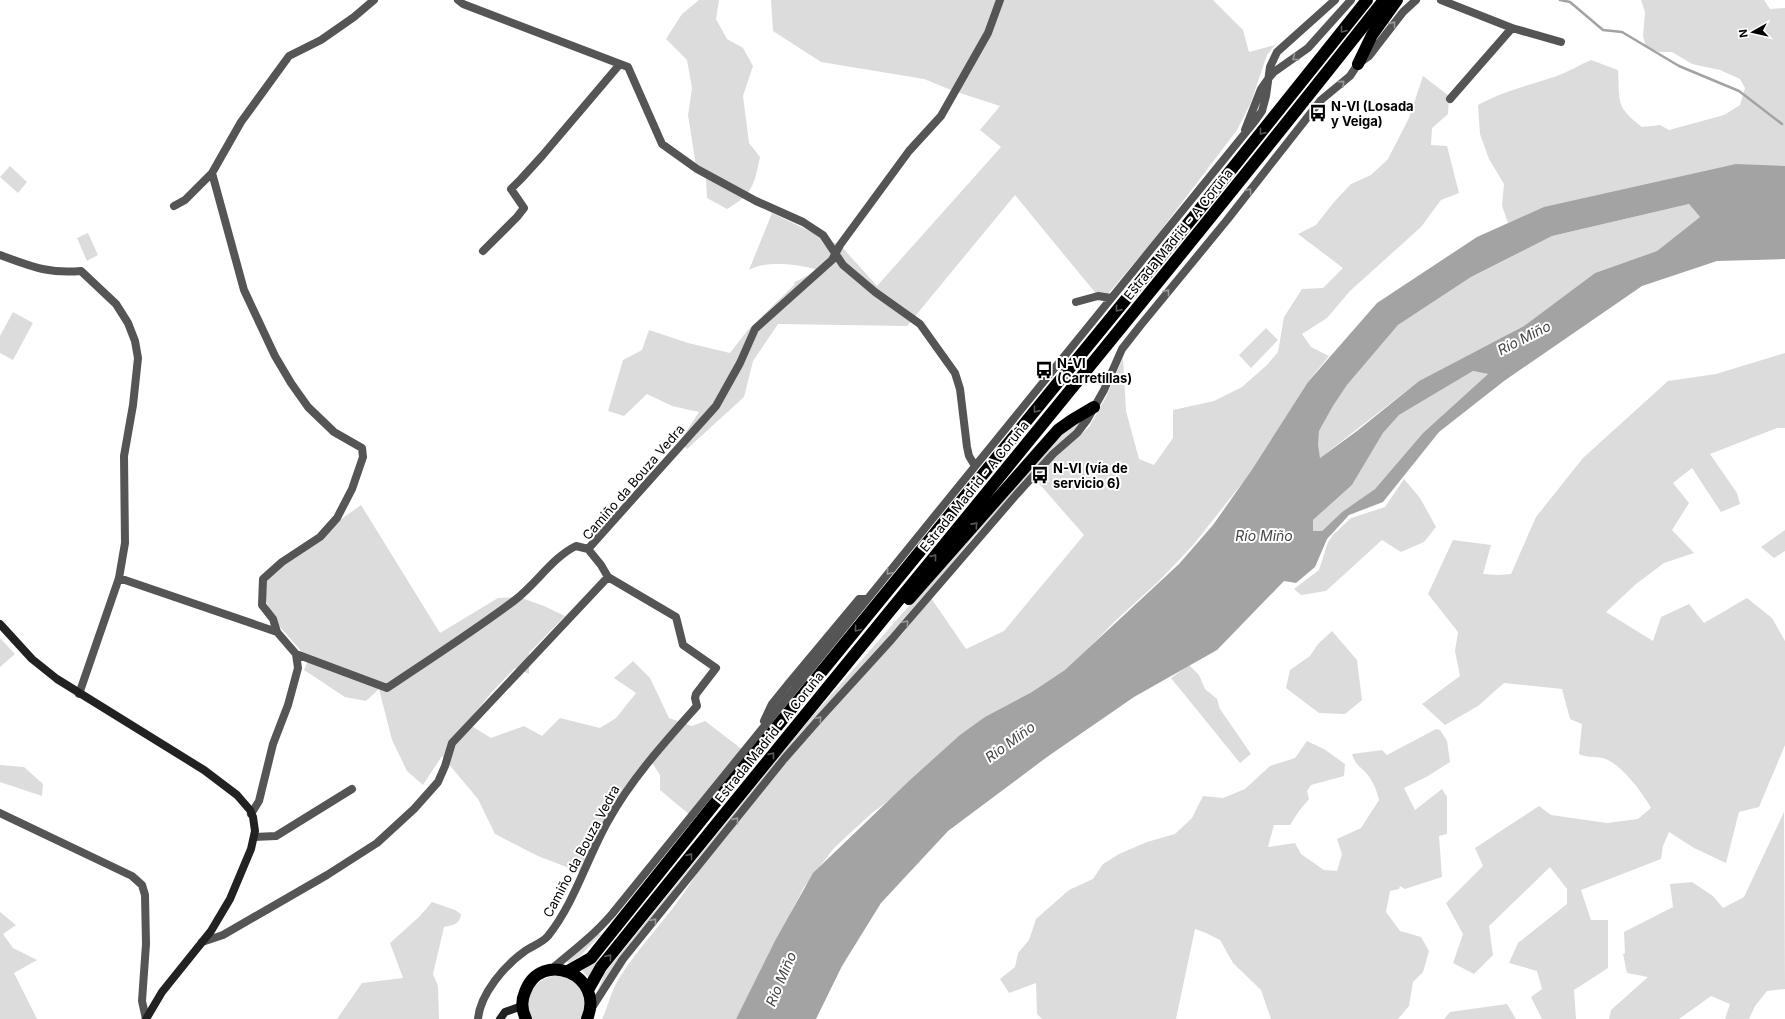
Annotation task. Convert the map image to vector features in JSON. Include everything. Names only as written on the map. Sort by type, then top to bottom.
[{"type":"highway","name":"Estrada Madrid - A Coruña","points":[[568,971],[591,958],[746,763],[1199,210],[1367,0]]},
{"type":"highway","name":"Estrada Madrid - A Coruña","points":[[588,990],[601,967],[1384,0]]},
{"type":"highway","points":[[1358,64],[1372,35],[1397,0]]},
{"type":"highway","points":[[826,689],[923,583],[1058,430],[1094,407]]},
{"type":"highway","points":[[526,1019],[522,1006],[523,996],[530,983],[541,973],[550,970],[568,971],[583,982],[588,990],[591,1000],[589,1014]]},
{"type":"street","points":[[174,206],[185,200],[212,173],[241,122],[289,56],[321,40],[354,17],[374,0]]},
{"type":"street","name":"Camiño da Bouza Vedra","points":[[478,1019],[478,1014],[488,991],[502,970],[524,952],[546,938],[560,918],[608,821],[625,792],[656,753],[697,706],[695,698],[696,694],[716,668],[683,645],[676,617],[608,577],[601,565],[588,549],[716,406],[740,363],[755,329],[832,260],[840,245],[909,151],[941,116],[988,33],[1000,0]]},
{"type":"street","points":[[550,970],[578,948],[612,914],[1255,121],[1262,110],[1266,96],[1270,67],[1277,52],[1335,0]]},
{"type":"street","points":[[1268,78],[1308,48],[1352,0]]},
{"type":"street","points":[[589,1014],[623,959],[784,759],[892,639],[1021,489],[1053,454],[1077,433],[1087,420],[1104,390],[1122,349],[1135,332],[1227,220],[1321,100],[1350,76],[1358,64],[1369,56],[1403,12],[1416,0]]},
{"type":"street","points":[[1441,0],[1512,28],[1561,42]]},
{"type":"street","points":[[462,1],[628,67],[662,144],[697,169],[756,201],[803,222],[823,235],[843,265],[870,288],[920,324],[944,356],[954,373],[960,389],[967,447],[969,456],[975,466]]},
{"type":"street","points":[[1450,99],[1512,28]]},
{"type":"street","points":[[483,251],[524,208],[511,189],[542,156],[620,64]]},
{"type":"street","points":[[212,173],[244,290],[275,356],[291,383],[308,407],[334,432],[362,448],[363,456],[352,489],[337,518],[320,537],[282,562],[263,579],[262,605],[273,619],[277,632],[296,654],[387,688],[516,600],[565,551],[576,546],[588,549]]},
{"type":"street","points":[[0,255],[47,271],[62,273],[81,271],[116,304],[128,323],[136,341],[138,358],[135,390],[124,456],[125,543],[119,578],[79,694]]},
{"type":"street","points":[[1076,302],[1098,296],[1111,298]]},
{"type":"street","points":[[202,942],[223,935],[327,875],[377,844],[414,809],[438,782],[452,743],[608,577]]},
{"type":"street","points":[[119,578],[277,632]]},
{"type":"street","points":[[0,624],[32,659],[57,679],[204,770],[237,795],[251,814],[255,824],[251,849],[230,899],[211,931],[162,992],[146,1019]]},
{"type":"street","points":[[251,814],[259,801],[273,744],[288,705],[298,668],[296,654]]},
{"type":"street","points":[[254,837],[276,836],[352,789]]},
{"type":"street","points":[[0,813],[132,876],[142,885],[144,895],[146,944],[142,1001],[146,1019]]},
{"type":"street","points":[[500,1019],[505,1012],[522,1006]]},
{"type":"shaded area","points":[[699,0],[719,0],[716,19],[727,39],[743,48],[753,66],[743,96],[749,143],[760,157],[754,182],[751,188],[736,204],[727,209],[707,198],[706,179],[696,166],[688,115],[692,88],[687,60],[666,39],[682,14]]},
{"type":"shaded area","points":[[771,0],[1213,0],[1243,30],[1249,52],[1275,45],[1267,55],[1251,102],[1237,130],[1152,242],[1102,301],[1015,195],[907,326],[778,324],[753,361],[744,397],[687,449],[680,441],[699,412],[672,406],[647,394],[624,416],[608,411],[623,360],[642,350],[649,330],[688,343],[730,353],[747,331],[795,284],[793,283],[818,270],[802,266],[774,264],[764,265],[749,270],[772,213],[841,246],[877,286],[1001,147],[980,130],[1000,106],[951,90],[924,79],[821,62],[773,31]]},
{"type":"shaded area","points":[[1641,0],[1764,0],[1770,9],[1785,8],[1785,169],[1518,219],[1508,223],[1502,206],[1504,184],[1489,159],[1480,134],[1478,105],[1487,100],[1565,73],[1591,60],[1618,70],[1619,97],[1623,108],[1633,120],[1642,127],[1660,125],[1669,130],[1724,115],[1740,105],[1745,88],[1740,79],[1720,70],[1692,64],[1672,52],[1659,52],[1646,47],[1643,36],[1645,12]]},
{"type":"shaded area","points":[[1423,76],[1449,96],[1448,114],[1432,128],[1431,145],[1447,146],[1459,193],[1441,200],[1421,227],[1350,291],[1327,318],[1302,334],[1311,347],[1329,356],[1310,379],[1247,477],[1194,544],[1159,581],[1114,622],[1065,673],[996,720],[872,813],[834,848],[804,887],[736,1019],[602,1019],[620,977],[673,908],[693,880],[701,865],[812,730],[903,633],[931,598],[966,649],[1004,631],[1084,535],[1036,480],[1049,463],[1089,427],[1106,397],[1123,358],[1126,411],[1139,459],[1154,465],[1173,438],[1173,410],[1214,401],[1242,387],[1268,364],[1278,352],[1284,317],[1302,289],[1323,288],[1343,268],[1298,234],[1316,225],[1334,202],[1351,184],[1371,175],[1388,159],[1409,118]]},
{"type":"shaded area","points":[[10,166],[27,182],[18,193],[0,177]]},
{"type":"shaded area","points":[[1689,204],[1700,217],[1657,251],[1595,273],[1524,326],[1419,381],[1320,458],[1317,445],[1319,431],[1333,406],[1347,385],[1398,325],[1471,277],[1552,236]]},
{"type":"shaded area","points":[[88,233],[98,255],[87,261],[77,238]]},
{"type":"shaded area","points":[[13,312],[33,323],[13,360],[0,353],[0,336]]},
{"type":"shaded area","points":[[1266,328],[1278,340],[1251,368],[1239,355]]},
{"type":"shaded area","points":[[1785,353],[1785,428],[1777,428],[1710,454],[1737,493],[1740,504],[1721,512],[1692,468],[1673,483],[1689,503],[1672,530],[1694,553],[1664,563],[1636,584],[1606,612],[1653,641],[1661,617],[1689,604],[1704,623],[1747,598],[1772,618],[1785,641],[1785,745],[1759,807],[1739,812],[1726,863],[1694,848],[1669,832],[1663,846],[1661,859],[1581,890],[1591,920],[1608,920],[1608,968],[1574,990],[1576,1019],[1542,1019],[1531,997],[1542,989],[1537,971],[1509,963],[1518,943],[1567,904],[1567,889],[1550,867],[1489,926],[1493,955],[1474,974],[1453,963],[1463,934],[1446,903],[1483,866],[1475,848],[1539,806],[1551,815],[1607,823],[1638,819],[1651,808],[1630,778],[1616,765],[1609,760],[1579,754],[1582,724],[1570,719],[1562,689],[1504,683],[1478,706],[1445,725],[1422,704],[1460,676],[1455,651],[1458,632],[1428,594],[1453,540],[1491,545],[1483,574],[1511,574],[1536,517],[1583,458],[1668,381],[1716,374]]},
{"type":"shaded area","points":[[1473,371],[1488,374],[1423,433],[1375,489],[1342,512],[1322,531],[1313,531],[1313,520],[1352,485],[1383,433],[1399,415]]},
{"type":"shaded area","points":[[1080,419],[1081,422],[1078,426],[1025,479],[970,541],[912,612],[803,731],[676,886],[602,988],[599,988],[604,974],[809,720],[1057,437]]},
{"type":"shaded area","points":[[1404,479],[1420,498],[1436,527],[1424,542],[1401,552],[1382,540],[1326,591],[1301,595],[1294,589],[1319,570],[1328,542],[1333,535],[1351,518],[1385,507]]},
{"type":"shaded area","points":[[361,505],[440,633],[498,598],[519,597],[544,606],[565,616],[529,653],[529,674],[515,668],[491,693],[467,723],[491,738],[524,726],[542,736],[560,718],[600,728],[616,718],[636,693],[614,678],[633,661],[650,678],[669,718],[692,726],[705,721],[743,750],[690,815],[660,790],[660,775],[649,758],[582,873],[538,856],[495,834],[478,799],[442,756],[423,785],[407,771],[392,740],[379,689],[366,701],[345,697],[304,670],[309,658],[274,620],[263,594],[270,570]]},
{"type":"shaded area","points":[[1785,530],[1785,551],[1774,558],[1761,547]]},
{"type":"shaded area","points":[[1332,631],[1357,660],[1362,700],[1345,714],[1319,713],[1286,688],[1290,670],[1310,656],[1318,644]]},
{"type":"shaded area","points":[[0,638],[15,654],[0,667]]},
{"type":"shaded area","points":[[1189,665],[1199,675],[1205,689],[1217,699],[1220,709],[1251,754],[1240,763],[1171,678]]},
{"type":"shaded area","points":[[1436,729],[1440,730],[1447,741],[1450,762],[1428,776],[1404,788],[1415,810],[1442,789],[1447,797],[1447,834],[1439,836],[1442,877],[1405,889],[1400,886],[1399,889],[1390,891],[1386,912],[1400,931],[1421,937],[1429,951],[1423,972],[1413,982],[1409,1006],[1398,1019],[1271,1019],[1261,990],[1233,963],[1220,940],[1195,929],[1176,1019],[1042,1019],[1037,1014],[1036,983],[1009,993],[1000,979],[1015,967],[1018,953],[1029,940],[1036,919],[1069,890],[1093,879],[1103,864],[1119,854],[1147,842],[1175,834],[1192,818],[1203,796],[1223,798],[1245,789],[1270,766],[1295,758],[1307,741],[1324,749],[1345,764],[1344,776],[1311,785],[1307,791],[1309,799],[1290,825],[1274,825],[1268,847],[1295,843],[1301,854],[1324,870],[1337,871],[1342,854],[1337,839],[1361,828],[1379,800],[1371,780],[1356,763],[1352,754],[1382,750],[1387,755]]},
{"type":"shaded area","points":[[0,765],[24,767],[43,784],[42,796],[0,782]]},
{"type":"shaded area","points":[[1784,812],[1785,989],[1767,991],[1755,1006],[1749,1019],[1725,1019],[1730,1004],[1711,996],[1679,1019],[1609,1019],[1611,1010],[1648,977],[1627,973],[1623,954],[1625,953],[1624,932],[1673,907],[1670,884],[1692,882],[1713,896],[1723,908],[1744,897]]},
{"type":"shaded area","points":[[432,902],[455,910],[461,914],[456,924],[444,927],[433,974],[438,986],[439,1019],[337,1019],[362,983],[403,978],[390,943],[420,916]]},
{"type":"shaded area","points":[[0,912],[16,925],[3,934],[13,948],[37,960],[14,973],[37,1019],[0,1019]]},
{"type":"shaded area","points":[[599,933],[601,935],[579,957],[569,963],[566,961]]},
{"type":"shaded area","points":[[601,957],[589,978],[582,971]]},
{"type":"shaded area","points":[[556,975],[571,980],[582,990],[586,1003],[585,1011],[581,1019],[533,1019],[529,1011],[528,1004],[531,991],[536,985],[548,977]]},
{"type":"shaded area","points":[[1507,1004],[1516,1019],[1444,1019],[1450,1012]]},
{"type":"water","name":"Río Miño","points":[[1736,164],[1785,166],[1785,259],[1717,261],[1642,286],[1504,381],[1439,432],[1383,502],[1349,515],[1327,539],[1315,567],[1296,583],[1284,581],[1217,650],[1134,697],[1047,757],[948,831],[881,903],[842,966],[816,1019],[736,1019],[776,939],[813,873],[910,780],[960,735],[985,717],[1032,692],[1065,670],[1179,564],[1213,525],[1251,471],[1308,382],[1377,303],[1477,237],[1544,207]],"holes":[[[1689,204],[1700,217],[1657,251],[1595,273],[1524,326],[1419,381],[1357,431],[1320,458],[1318,445],[1319,431],[1333,406],[1347,385],[1398,325],[1471,277],[1552,236]],[[1473,371],[1488,374],[1423,433],[1375,489],[1342,512],[1322,531],[1313,531],[1313,520],[1352,485],[1383,433],[1399,415]]]},
{"type":"waterway","points":[[1560,0],[1570,2],[1603,30],[1622,32],[1679,66],[1739,91],[1782,124]]},
{"type":"place","name":"N-VI (Losada y Veiga)","points":[[1318,113]]},
{"type":"place","name":"N-VI (Carretillas)","points":[[1044,370]]},
{"type":"place","name":"N-VI (vía de servicio 6)","points":[[1040,475]]}]
